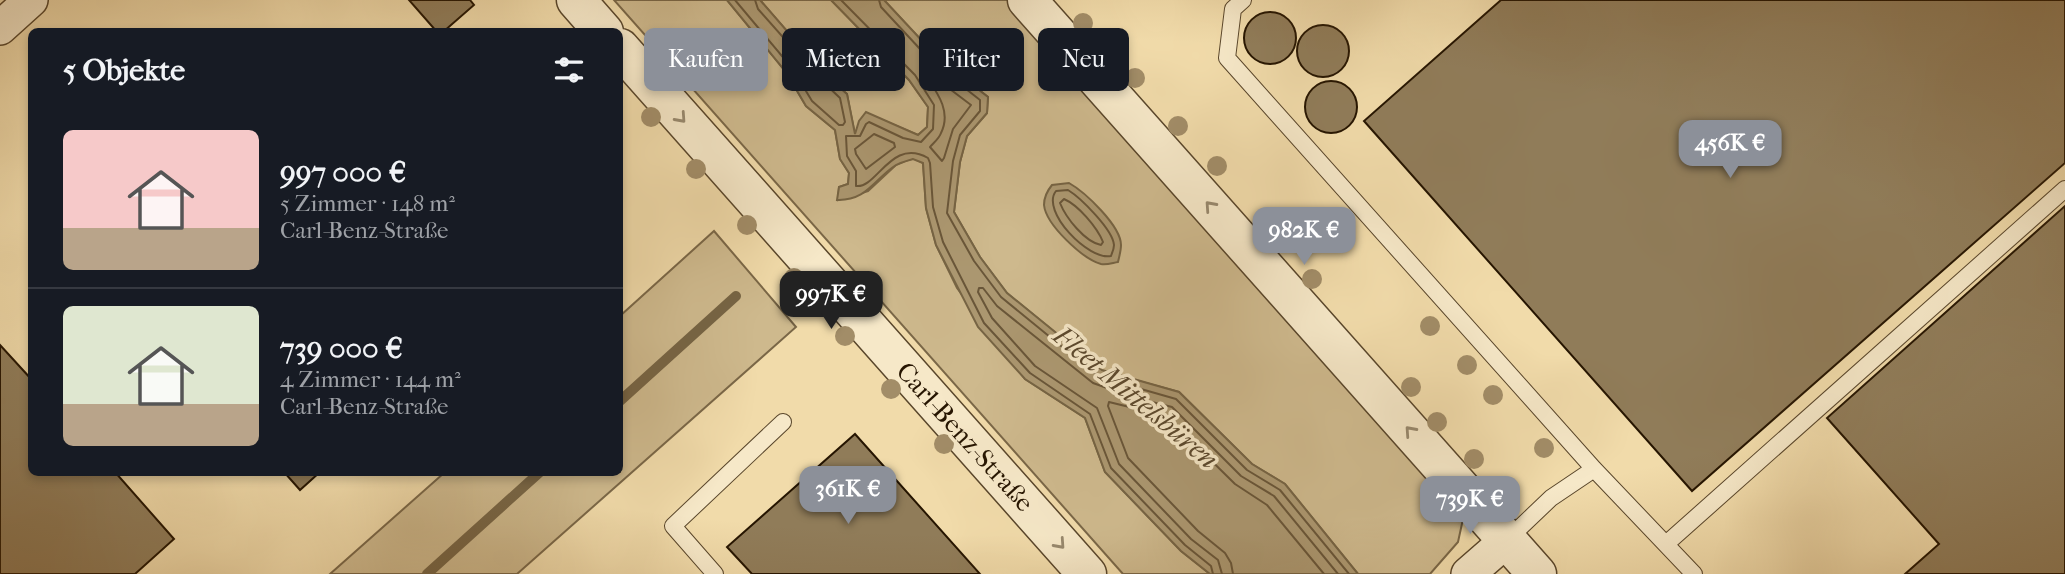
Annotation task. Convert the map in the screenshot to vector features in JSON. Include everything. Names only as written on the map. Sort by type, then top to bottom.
[{"type":"street","points":[[0,28],[31,0]]},
{"type":"street","points":[[576,0],[600,28]]},
{"type":"street","points":[[1027,0],[1537,574]]},
{"type":"street","name":"Carl-Benz-Straße","points":[[623,51],[1087,574]]},
{"type":"street","points":[[1468,574],[1507,540]]},
{"type":"lane","points":[[1243,0],[1233,9],[1227,58],[1594,469],[1694,574]]},
{"type":"lane","points":[[1666,544],[2065,189]]},
{"type":"lane","points":[[715,574],[673,526],[783,422]]},
{"type":"lane","points":[[1507,540],[1551,498],[1594,469]]},
{"type":"shaded area","points":[[614,0],[727,0],[750,28],[644,28],[644,34]]},
{"type":"shaded area","points":[[760,0],[831,0],[858,28],[784,28]]},
{"type":"shaded area","points":[[884,0],[1010,0],[1038,32],[1038,91],[1089,91],[1463,519],[1458,542],[1430,574],[1358,574],[1285,484],[1252,464],[1179,392],[1102,371],[1007,293],[980,257],[954,212],[960,162],[967,136],[987,113],[988,97],[980,91],[1024,91],[1024,28],[919,28],[919,38]]},
{"type":"shaded area","points":[[768,50],[782,67],[782,91],[797,91],[806,106],[835,130],[840,159],[849,173],[848,184],[839,187],[838,200],[868,191],[896,165],[913,158],[923,163],[926,208],[936,245],[957,288],[1025,379],[1085,418],[1105,472],[1181,551],[1210,574],[1123,574],[695,91],[768,91]]},
{"type":"shaded area","points":[[905,76],[928,107],[927,127],[918,135],[866,113],[855,135],[847,94],[844,91],[905,91]]},
{"type":"shaded area","points":[[714,231],[796,327],[517,574],[330,574],[441,476],[623,476],[623,313]]},
{"type":"water","points":[[727,0],[760,0],[784,28],[782,28],[782,67],[768,50],[768,28],[750,28]]},
{"type":"water","points":[[831,0],[884,0],[919,38],[919,91],[980,91],[988,97],[987,113],[967,136],[960,162],[954,212],[980,257],[1007,293],[1102,370],[1179,392],[1252,464],[1285,484],[1358,574],[1210,574],[1181,551],[1105,472],[1085,418],[1025,379],[978,327],[936,245],[926,208],[923,163],[913,159],[900,163],[863,193],[837,200],[839,187],[848,184],[849,173],[840,159],[835,130],[806,106],[797,91],[844,91],[847,94],[855,134],[859,121],[866,112],[918,135],[927,127],[928,107],[905,76],[905,28],[858,28]]},
{"type":"water","points":[[1069,183],[1109,219],[1121,245],[1118,262],[1103,264],[1093,261],[1066,240],[1051,222],[1044,205],[1046,194],[1052,185]]},
{"type":"building","points":[[409,0],[470,0],[474,5],[448,28],[434,28]]},
{"type":"building","points":[[1501,0],[2065,0],[2065,163],[1692,491],[1364,121]]},
{"type":"building","points":[[1270,12],[1289,19],[1296,38],[1289,57],[1270,64],[1251,57],[1244,38],[1251,19]]},
{"type":"building","points":[[1323,25],[1342,32],[1349,51],[1342,70],[1323,77],[1304,70],[1297,51],[1304,32]]},
{"type":"building","points":[[1331,81],[1350,88],[1357,107],[1350,126],[1331,133],[1312,126],[1305,107],[1312,88]]},
{"type":"building","points":[[2065,206],[2065,574],[1905,574],[1939,544],[1827,418]]},
{"type":"building","points":[[0,345],[28,376],[28,476],[119,476],[174,539],[135,574],[0,574]]},
{"type":"building","points":[[855,434],[980,574],[752,574],[727,547]]},
{"type":"building","points":[[288,476],[316,476],[300,490]]},
{"type":"waterway","name":"Fleet Mittelsbüren","points":[[623,398],[736,296]]},
{"type":"waterway","name":"Fleet Mittelsbüren","points":[[427,574],[536,476]]}]
